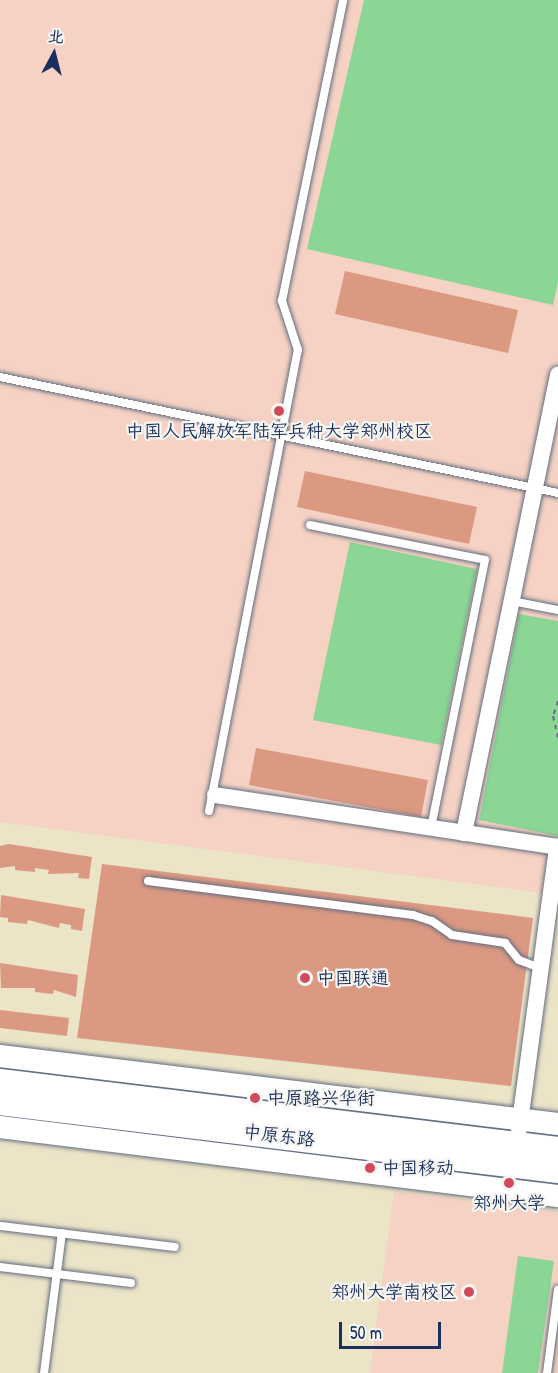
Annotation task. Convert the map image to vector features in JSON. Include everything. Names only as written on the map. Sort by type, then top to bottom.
[{"type":"main road","name":"中原东路","points":[[0,1082],[518,1132],[558,1150]]},
{"type":"main road","name":"中原东路","points":[[0,1102],[558,1170]]},
{"type":"street","points":[[464,833],[558,375]]},
{"type":"street","points":[[212,803],[431,828],[558,847],[518,1132]]},
{"type":"street","points":[[0,1056],[518,1132],[558,1124]]},
{"type":"street","points":[[0,1127],[558,1196]]},
{"type":"lane","points":[[212,803],[298,350],[282,301],[343,0]]},
{"type":"lane","points":[[0,377],[558,493]]},
{"type":"lane","points":[[310,525],[484,561],[431,828]]},
{"type":"lane","points":[[512,601],[558,610]]},
{"type":"lane","points":[[148,881],[413,915],[432,921],[452,934],[505,943],[519,960],[540,968]]},
{"type":"lane","points":[[1,1226],[175,1247]]},
{"type":"lane","points":[[45,1373],[62,1233]]},
{"type":"lane","points":[[0,1267],[131,1283]]},
{"type":"lane","points":[[547,1373],[558,1290]]},
{"type":"path","points":[[558,700],[553,716],[558,737]]},
{"type":"shaded area","name":"中国人民解放军陆军兵种大学郑州校区","points":[[0,0],[558,0],[558,895],[0,822]]},
{"type":"shaded area","name":"郑州大学南校区","points":[[394,1191],[558,1211],[558,1373],[370,1373]]},
{"type":"green space","points":[[364,0],[558,0],[558,282],[553,305],[307,249]]},
{"type":"green space","points":[[350,542],[477,569],[441,745],[313,720]]},
{"type":"green space","points":[[519,614],[558,621],[558,836],[479,820]]},
{"type":"green space","points":[[518,1256],[554,1261],[538,1373],[502,1373]]},
{"type":"building","points":[[345,271],[518,310],[508,353],[335,314]]},
{"type":"building","points":[[305,471],[477,507],[469,544],[297,507]]},
{"type":"building","points":[[256,748],[428,780],[421,817],[249,785]]},
{"type":"building","points":[[9,844],[92,857],[89,879],[78,878],[79,873],[48,874],[49,870],[35,868],[35,872],[15,870],[15,866],[0,868],[0,846]]},
{"type":"building","name":"中国联通","points":[[102,864],[533,918],[511,1086],[77,1038]]},
{"type":"building","points":[[1,895],[85,909],[82,931],[71,929],[71,925],[60,923],[59,928],[28,920],[27,924],[8,922],[8,918],[0,917]]},
{"type":"building","points":[[0,963],[78,975],[76,997],[54,990],[53,994],[35,992],[35,988],[1,988]]},
{"type":"building","points":[[0,1010],[69,1018],[67,1036],[0,1028]]},
{"type":"place","name":"中国人民解放军陆军兵种大学郑州校区","points":[[279,411]]},
{"type":"place","name":"中国联通","points":[[305,978]]},
{"type":"place","name":"中原路兴华街","points":[[255,1098]]},
{"type":"place","name":"中国移动","points":[[370,1168]]},
{"type":"place","name":"郑州大学","points":[[509,1183]]},
{"type":"place","name":"郑州大学南校区","points":[[469,1292]]}]
